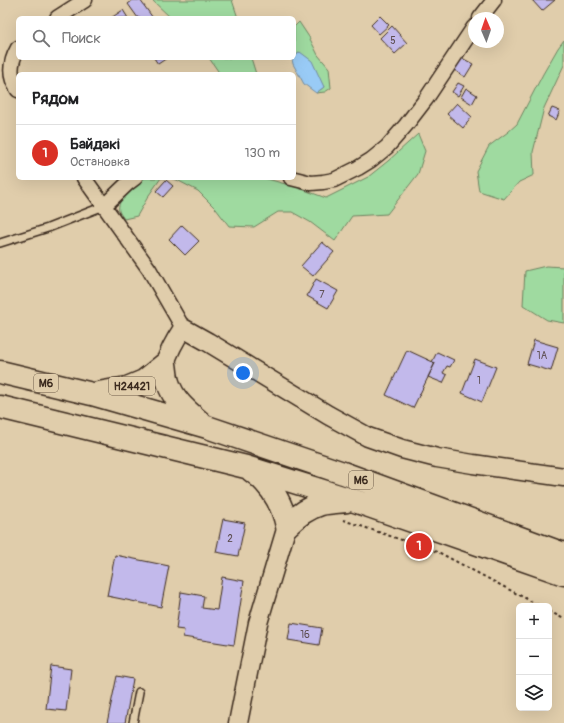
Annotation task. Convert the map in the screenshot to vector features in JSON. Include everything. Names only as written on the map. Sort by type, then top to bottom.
[{"type":"highway","name":"Н24421","points":[[92,394],[127,388],[144,381],[165,364],[168,382],[174,397],[186,410],[207,427]]},
{"type":"highway","name":"М6","points":[[0,372],[92,394],[207,427],[343,473],[564,554]]},
{"type":"highway","name":"М6","points":[[0,407],[246,467],[352,500],[564,574]]},
{"type":"highway","points":[[246,467],[273,491],[284,513],[287,526],[307,510],[321,504],[352,500]]},
{"type":"street","points":[[60,16],[85,0]]},
{"type":"street","points":[[485,12],[494,0]]},
{"type":"street","points":[[296,179],[311,183],[334,180],[358,168],[387,147],[426,99],[468,36]]},
{"type":"street","points":[[16,52],[12,61],[11,71],[16,87]]},
{"type":"street","points":[[85,180],[149,269],[183,328],[328,415],[368,437],[402,449],[438,458],[564,477]]},
{"type":"street","points":[[104,206],[132,180]]},
{"type":"street","name":"Н24421","points":[[165,364],[168,352],[183,328]]},
{"type":"street","points":[[238,723],[258,623],[287,526]]},
{"type":"lane","points":[[0,243],[48,228],[104,206]]},
{"type":"lane","points":[[133,723],[139,692]]},
{"type":"path","points":[[336,518],[440,553],[534,603]]},
{"type":"path","points":[[552,613],[564,619]]},
{"type":"green space","points":[[152,0],[232,0],[237,16],[169,16]]},
{"type":"green space","points":[[299,22],[318,55],[329,68],[331,88],[325,92],[316,93],[324,87],[300,52],[296,55],[296,25]]},
{"type":"green space","points":[[564,40],[564,65],[544,108],[533,152],[534,175],[519,182],[504,199],[479,191],[476,171],[489,146],[517,124],[543,74]]},
{"type":"green space","points":[[210,60],[252,60],[255,72],[218,72]]},
{"type":"green space","points":[[418,134],[425,151],[418,174],[387,214],[352,216],[335,241],[310,222],[292,212],[278,212],[254,227],[229,226],[216,209],[198,191],[177,180],[271,180],[326,198],[368,177]]},
{"type":"green space","points":[[140,180],[160,180],[137,216],[124,219],[119,212],[120,202]]},
{"type":"green space","points":[[546,266],[564,267],[564,323],[547,320],[523,305],[525,271]]},
{"type":"water","points":[[300,52],[312,61],[324,87],[316,93],[304,84],[293,64],[292,60],[296,60],[296,56]]},
{"type":"building","points":[[133,0],[140,0],[152,16],[137,16],[128,4]]},
{"type":"building","points":[[532,0],[555,0],[542,11]]},
{"type":"building","points":[[123,10],[127,16],[114,16]]},
{"type":"building","points":[[380,16],[389,25],[379,34],[371,25]]},
{"type":"building","points":[[392,26],[407,43],[395,54],[380,38]]},
{"type":"building","points":[[462,58],[473,64],[465,77],[454,70]]},
{"type":"building","points":[[155,60],[164,60],[158,64]]},
{"type":"building","points":[[458,83],[464,86],[458,96],[452,92]]},
{"type":"building","points":[[466,88],[477,95],[472,104],[461,97]]},
{"type":"building","points":[[457,103],[472,117],[463,128],[447,114]]},
{"type":"building","points":[[552,108],[560,111],[556,120],[548,116]]},
{"type":"building","points":[[166,180],[173,186],[163,197],[156,191]]},
{"type":"building","points":[[182,225],[199,241],[185,255],[169,239]]},
{"type":"building","points":[[322,242],[334,252],[313,276],[301,266]]},
{"type":"building","points":[[316,279],[338,291],[328,308],[307,296]]},
{"type":"building","points":[[534,340],[558,347],[551,371],[527,364]]},
{"type":"building","points":[[407,350],[435,363],[413,408],[386,395]]},
{"type":"building","points":[[437,352],[454,360],[450,367],[447,366],[443,373],[447,375],[443,383],[428,377],[435,363],[432,362]]},
{"type":"building","points":[[475,359],[496,367],[482,402],[462,393]]},
{"type":"building","points":[[223,519],[245,523],[238,556],[216,552]]},
{"type":"building","points":[[115,555],[169,566],[161,607],[107,596]]},
{"type":"building","points":[[222,577],[244,581],[234,645],[183,637],[184,630],[176,629],[181,592],[204,596],[202,608],[217,610]]},
{"type":"building","points":[[291,623],[322,628],[319,645],[288,640]]},
{"type":"building","points":[[51,666],[71,669],[66,711],[46,709]]},
{"type":"building","points":[[117,676],[133,679],[125,723],[107,723]]},
{"type":"place","name":"Байдакі","points":[[419,546]]}]
